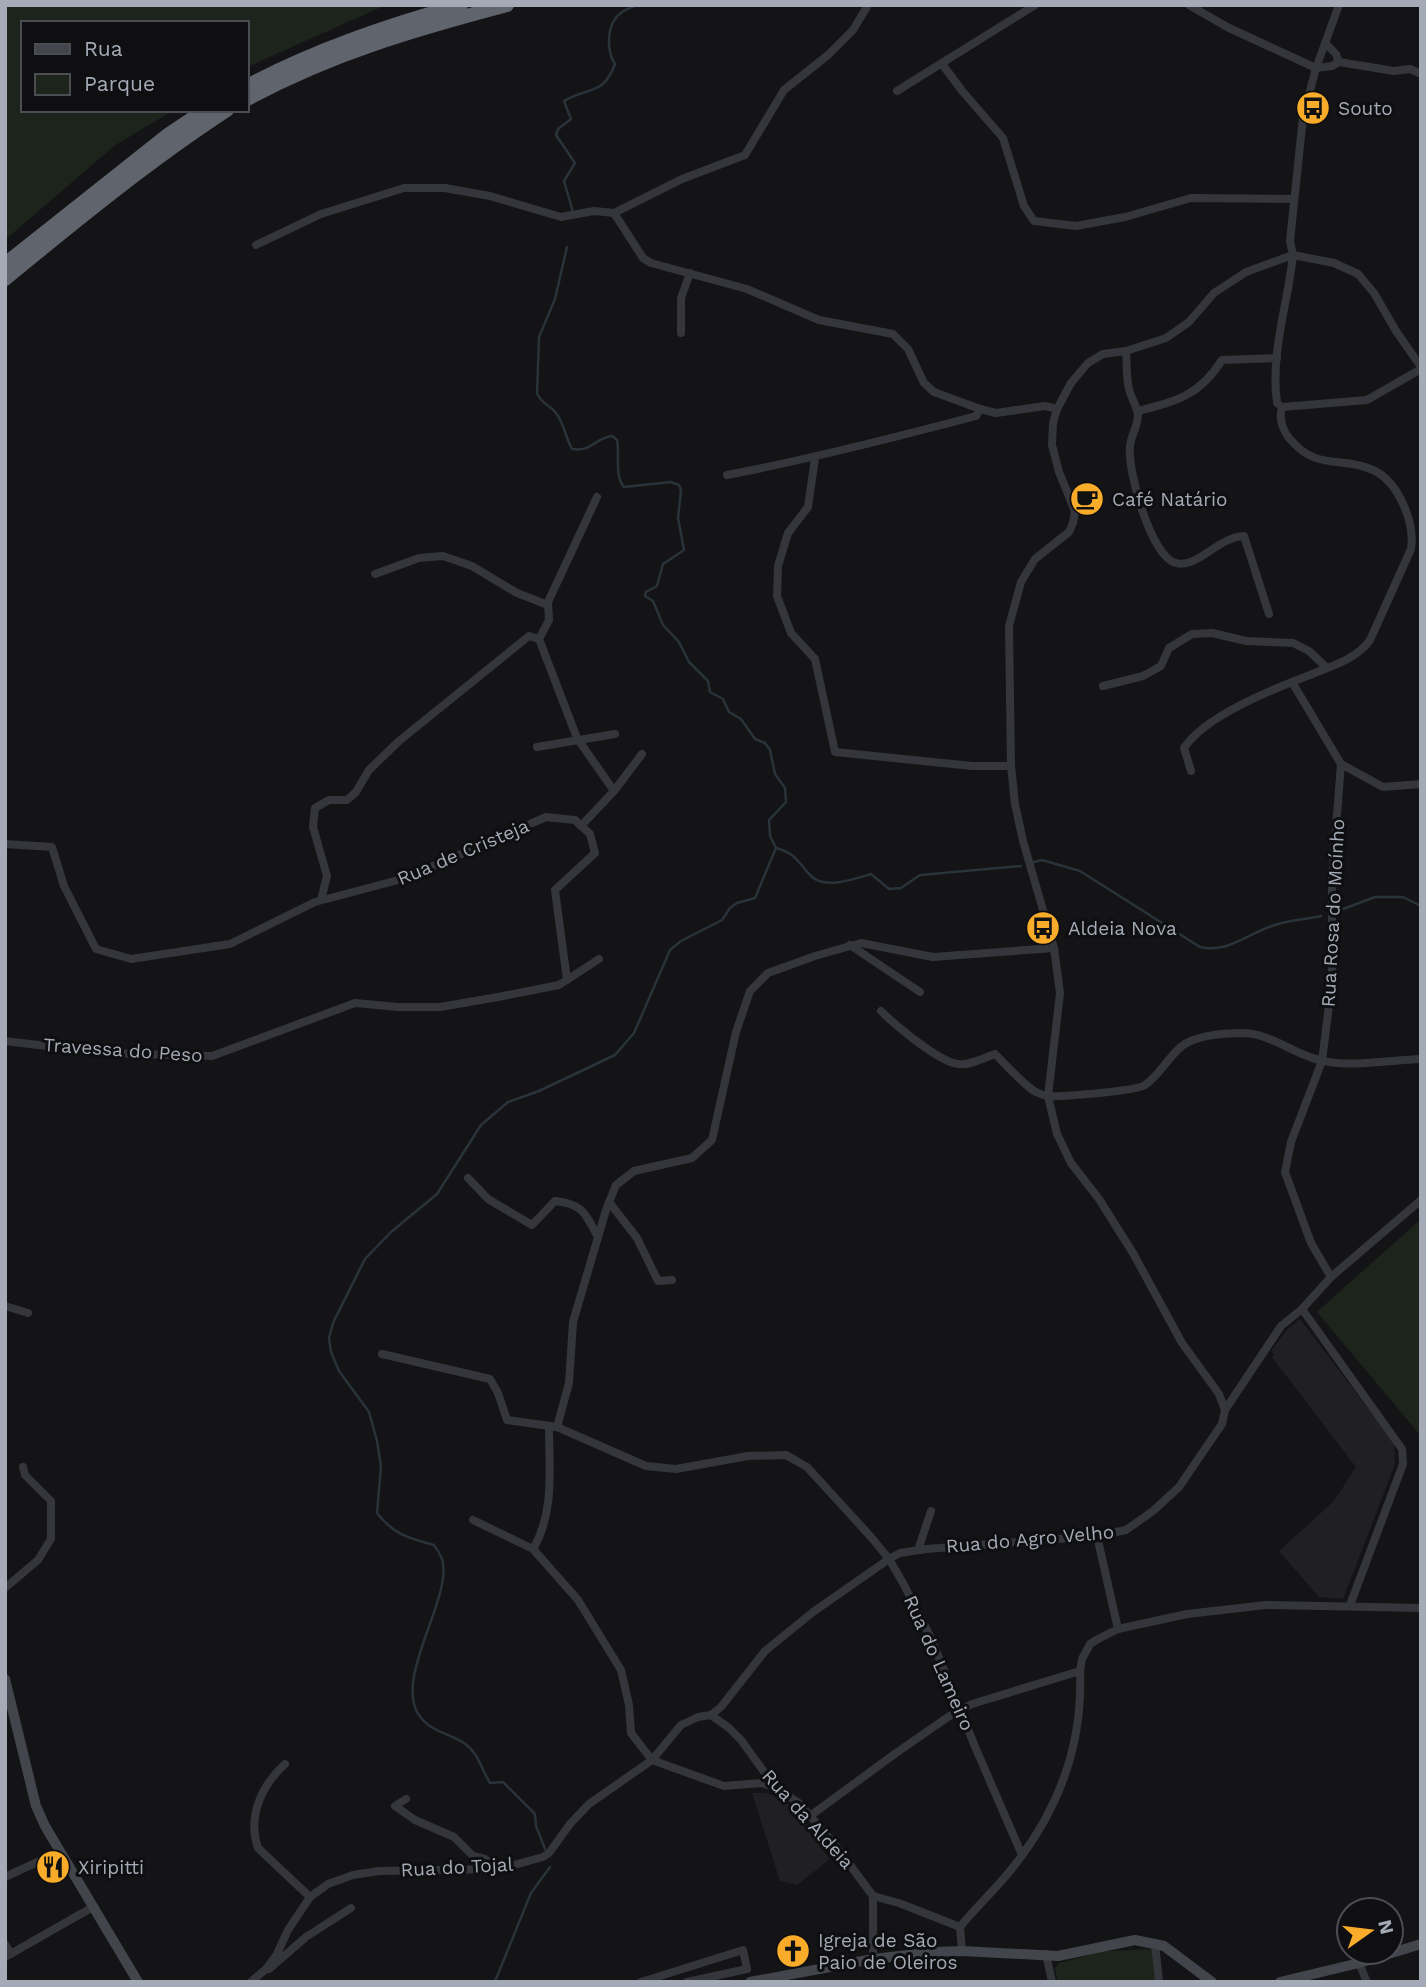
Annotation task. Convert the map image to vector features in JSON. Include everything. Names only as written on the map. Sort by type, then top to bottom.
[{"type":"highway","points":[[248,86],[318,51],[461,5]]},
{"type":"highway","points":[[248,99],[322,62],[373,43],[507,5]]},
{"type":"highway","points":[[5,264],[137,159],[202,112]]},
{"type":"highway","points":[[5,279],[174,144],[224,112]]},
{"type":"main road","points":[[5,1679],[9,1707],[36,1806],[59,1852],[138,1982]]},
{"type":"main road","points":[[750,1982],[873,1959],[962,1951],[1069,1954],[1135,1940],[1164,1946],[1212,1982]]},
{"type":"main road","points":[[1280,1982],[1347,1966]]},
{"type":"street","points":[[256,245],[321,214],[404,188],[445,188],[490,196],[561,217],[594,211],[614,213],[682,179],[745,155],[784,90],[853,30],[868,5]]},
{"type":"street","points":[[897,92],[1035,5]]},
{"type":"street","points":[[1189,5],[1229,28],[1316,68],[1332,66],[1339,62],[1394,71],[1410,69],[1421,74]]},
{"type":"street","points":[[1225,1410],[1219,1394],[1182,1343],[1133,1254],[1100,1199],[1071,1163],[1057,1134],[1048,1096],[1060,993],[1054,948],[1015,804],[1011,766],[1009,626],[1021,582],[1035,559],[1069,532],[1073,523],[1075,511],[1059,472],[1052,444],[1053,423],[1071,383],[1088,363],[1103,355],[1126,351],[1166,338],[1189,322],[1214,293],[1246,272],[1293,255],[1334,263],[1358,274],[1374,293],[1421,368],[1367,400],[1282,407],[1277,403],[1277,358],[1293,255],[1290,241],[1293,199],[1303,117],[1316,68],[1339,5]]},
{"type":"street","points":[[1326,44],[1336,54],[1339,62]]},
{"type":"street","points":[[942,64],[1003,138],[1024,206],[1034,221],[1076,226],[1125,217],[1191,198],[1293,199]]},
{"type":"street","points":[[614,213],[643,258],[651,263],[747,289],[819,320],[893,334],[908,349],[924,383],[934,392],[996,412],[1045,406],[1057,409]]},
{"type":"street","points":[[681,332],[681,298],[690,273]]},
{"type":"street","points":[[1126,351],[1129,390],[1138,411],[1129,446],[1134,482],[1144,516],[1166,558],[1176,564],[1186,564],[1218,544],[1244,536],[1269,614]]},
{"type":"street","points":[[1138,411],[1176,402],[1195,392],[1210,378],[1222,360],[1277,358]]},
{"type":"street","points":[[1191,771],[1184,748],[1191,737],[1208,723],[1363,651],[1411,549],[1413,535],[1401,499],[1389,482],[1373,470],[1324,461],[1300,451],[1285,433],[1279,416],[1282,407]]},
{"type":"street","points":[[727,475],[815,458],[976,416],[980,409]]},
{"type":"street","points":[[815,458],[808,507],[788,533],[778,566],[778,596],[792,633],[815,659],[835,752],[972,766],[1011,766]]},
{"type":"street","points":[[538,639],[549,620],[548,605],[597,497]]},
{"type":"street","points":[[375,574],[419,558],[443,556],[472,566],[517,593],[548,605]]},
{"type":"street","points":[[1103,686],[1143,676],[1161,666],[1169,648],[1192,634],[1212,632],[1246,641],[1277,640],[1293,643],[1310,651],[1327,668]]},
{"type":"street","points":[[321,900],[327,876],[313,827],[315,808],[329,800],[347,800],[356,792],[369,770],[399,741],[529,636],[538,639],[579,741],[614,791]]},
{"type":"street","points":[[1292,682],[1341,764],[1383,787],[1421,785]]},
{"type":"street","points":[[537,747],[615,734]]},
{"type":"street","points":[[567,980],[555,890],[595,853],[590,834],[581,826],[614,791],[642,754]]},
{"type":"street","name":"Rua Rosa do Moínho","points":[[1331,1277],[1311,1243],[1285,1172],[1291,1142],[1322,1061],[1332,982],[1332,878],[1341,764]]},
{"type":"street","name":"Rua de Cristeja","points":[[5,844],[52,847],[64,886],[96,949],[131,959],[230,944],[321,900],[406,878],[546,817],[575,820],[581,826]]},
{"type":"street","points":[[533,1549],[545,1525],[549,1506],[553,1426],[569,1383],[573,1322],[609,1202],[616,1185],[634,1171],[692,1158],[712,1140],[736,1032],[750,991],[768,974],[861,943],[933,957],[1054,948]]},
{"type":"street","points":[[850,946],[920,992]]},
{"type":"street","name":"Travessa do Peso","points":[[5,1041],[106,1053],[212,1056],[355,1003],[440,1007],[559,985],[599,959]]},
{"type":"street","points":[[881,1011],[916,1041],[952,1062],[961,1065],[995,1054],[1035,1091],[1048,1096],[1125,1091],[1143,1086],[1162,1070],[1181,1046],[1196,1039],[1220,1035],[1247,1033],[1281,1043],[1302,1055],[1322,1061],[1340,1063],[1421,1059]]},
{"type":"street","points":[[468,1178],[488,1199],[532,1225],[555,1200],[571,1203],[583,1210],[598,1237]]},
{"type":"street","name":"Rua do Agro Velho","points":[[889,1559],[900,1553],[918,1550],[1097,1536],[1126,1530],[1153,1511],[1179,1487],[1222,1424],[1225,1410],[1281,1326],[1302,1309],[1331,1277],[1421,1200]]},
{"type":"street","points":[[609,1202],[637,1238],[659,1281],[672,1280]]},
{"type":"street","points":[[5,1307],[28,1313]]},
{"type":"street","points":[[1302,1309],[1402,1448],[1403,1464],[1350,1605]]},
{"type":"street","name":"Rua do Lameiro","points":[[382,1354],[490,1379],[507,1420],[553,1426],[646,1466],[676,1469],[748,1456],[786,1455],[807,1467],[889,1559],[932,1638],[960,1711],[1022,1855]]},
{"type":"street","points":[[5,1588],[38,1560],[51,1539],[51,1500],[25,1475],[23,1467]]},
{"type":"street","points":[[918,1550],[931,1511]]},
{"type":"street","points":[[473,1520],[533,1549],[578,1600],[621,1670],[629,1705],[631,1733],[652,1760],[724,1786],[761,1783],[775,1787]]},
{"type":"street","points":[[1097,1536],[1118,1629]]},
{"type":"street","name":"Rua do Tojal","points":[[252,1982],[277,1954],[288,1930],[310,1896],[328,1884],[353,1875],[379,1871],[499,1869],[530,1862],[549,1853],[589,1804],[652,1760],[681,1725],[698,1717],[711,1715],[721,1707],[765,1651],[855,1581],[889,1559]]},
{"type":"street","points":[[962,1951],[960,1927],[1022,1855],[1048,1814],[1071,1759],[1081,1703],[1080,1671],[1082,1659],[1090,1644],[1118,1629],[1219,1609],[1266,1605],[1421,1608]]},
{"type":"street","points":[[810,1816],[896,1753],[972,1704],[1080,1671]]},
{"type":"street","name":"Rua da Aldeia","points":[[711,1715],[741,1740],[775,1787],[799,1803],[873,1896]]},
{"type":"street","points":[[285,1764],[271,1777],[256,1806],[255,1838],[258,1848],[310,1896]]},
{"type":"street","points":[[406,1799],[395,1806],[415,1821],[454,1837],[473,1856],[485,1859],[499,1869]]},
{"type":"street","points":[[5,1877],[59,1852]]},
{"type":"street","points":[[873,1959],[873,1896],[960,1927]]},
{"type":"street","points":[[5,1944],[8,1955],[93,1907]]},
{"type":"street","points":[[252,1982],[306,1937],[351,1908]]},
{"type":"street","points":[[1155,1943],[1159,1982]]},
{"type":"street","points":[[641,1982],[671,1977],[699,1963],[743,1950],[747,1969],[687,1982]]},
{"type":"street","points":[[1046,1954],[1052,1982]]},
{"type":"street","points":[[699,1963],[703,1979]]},
{"type":"shaded area","points":[[1300,1319],[1394,1443],[1395,1464],[1343,1599],[1319,1597],[1279,1551],[1334,1501],[1356,1467],[1272,1357],[1274,1355],[1271,1351],[1287,1330]]},
{"type":"shaded area","points":[[752,1793],[766,1793],[791,1806],[811,1828],[809,1832],[830,1859],[797,1885],[780,1881]]},
{"type":"green space","points":[[5,5],[386,5],[248,67],[248,21],[21,21],[21,112],[171,112],[114,146],[5,240]]},
{"type":"green space","points":[[1421,1219],[1421,1436],[1317,1312]]},
{"type":"green space","points":[[1153,1949],[1156,1982],[1058,1982],[1055,1968],[1059,1963],[1105,1951]]},
{"type":"waterway","points":[[573,212],[564,181],[575,163],[556,135],[558,129],[571,119],[564,101],[606,81],[615,64],[610,52],[610,30],[622,12],[637,5]]},
{"type":"waterway","points":[[567,247],[555,299],[539,337],[537,393],[559,417],[572,449],[584,449],[612,436],[617,440],[618,471],[624,487],[671,482],[679,485],[681,490],[678,518],[684,550],[663,564],[657,586],[646,592],[645,596],[653,601],[663,625],[679,642],[689,662],[708,681],[710,692],[723,699],[729,712],[741,719],[755,739],[765,743],[770,750],[775,774],[785,788],[786,802],[769,820],[770,836],[776,848]]},
{"type":"waterway","points":[[776,848],[793,856],[817,880],[832,883],[871,874],[889,889],[901,888],[920,875],[1021,866]]},
{"type":"waterway","points":[[545,1849],[536,1826],[535,1814],[503,1782],[490,1783],[469,1747],[429,1725],[419,1715],[413,1699],[413,1680],[440,1594],[442,1559],[434,1545],[396,1531],[377,1513],[381,1466],[377,1441],[369,1412],[339,1371],[331,1352],[329,1338],[333,1323],[365,1259],[391,1232],[437,1194],[481,1125],[508,1102],[539,1091],[615,1055],[634,1033],[670,950],[681,941],[722,920],[737,903],[755,898],[776,848]]},
{"type":"waterway","points":[[1034,862],[1042,860],[1080,871],[1200,947],[1230,945],[1268,927],[1321,916]]},
{"type":"waterway","points":[[1338,911],[1375,897],[1403,897],[1421,906]]},
{"type":"waterway","points":[[493,1982],[531,1893],[550,1867]]},
{"type":"place","name":"Souto","points":[[1313,108]]},
{"type":"place","name":"Café Natário","points":[[1087,499]]},
{"type":"place","name":"Aldeia Nova","points":[[1043,928]]},
{"type":"place","name":"Xiripitti","points":[[53,1867]]},
{"type":"place","name":"Igreja de São Paio de Oleiros","points":[[793,1951]]}]
